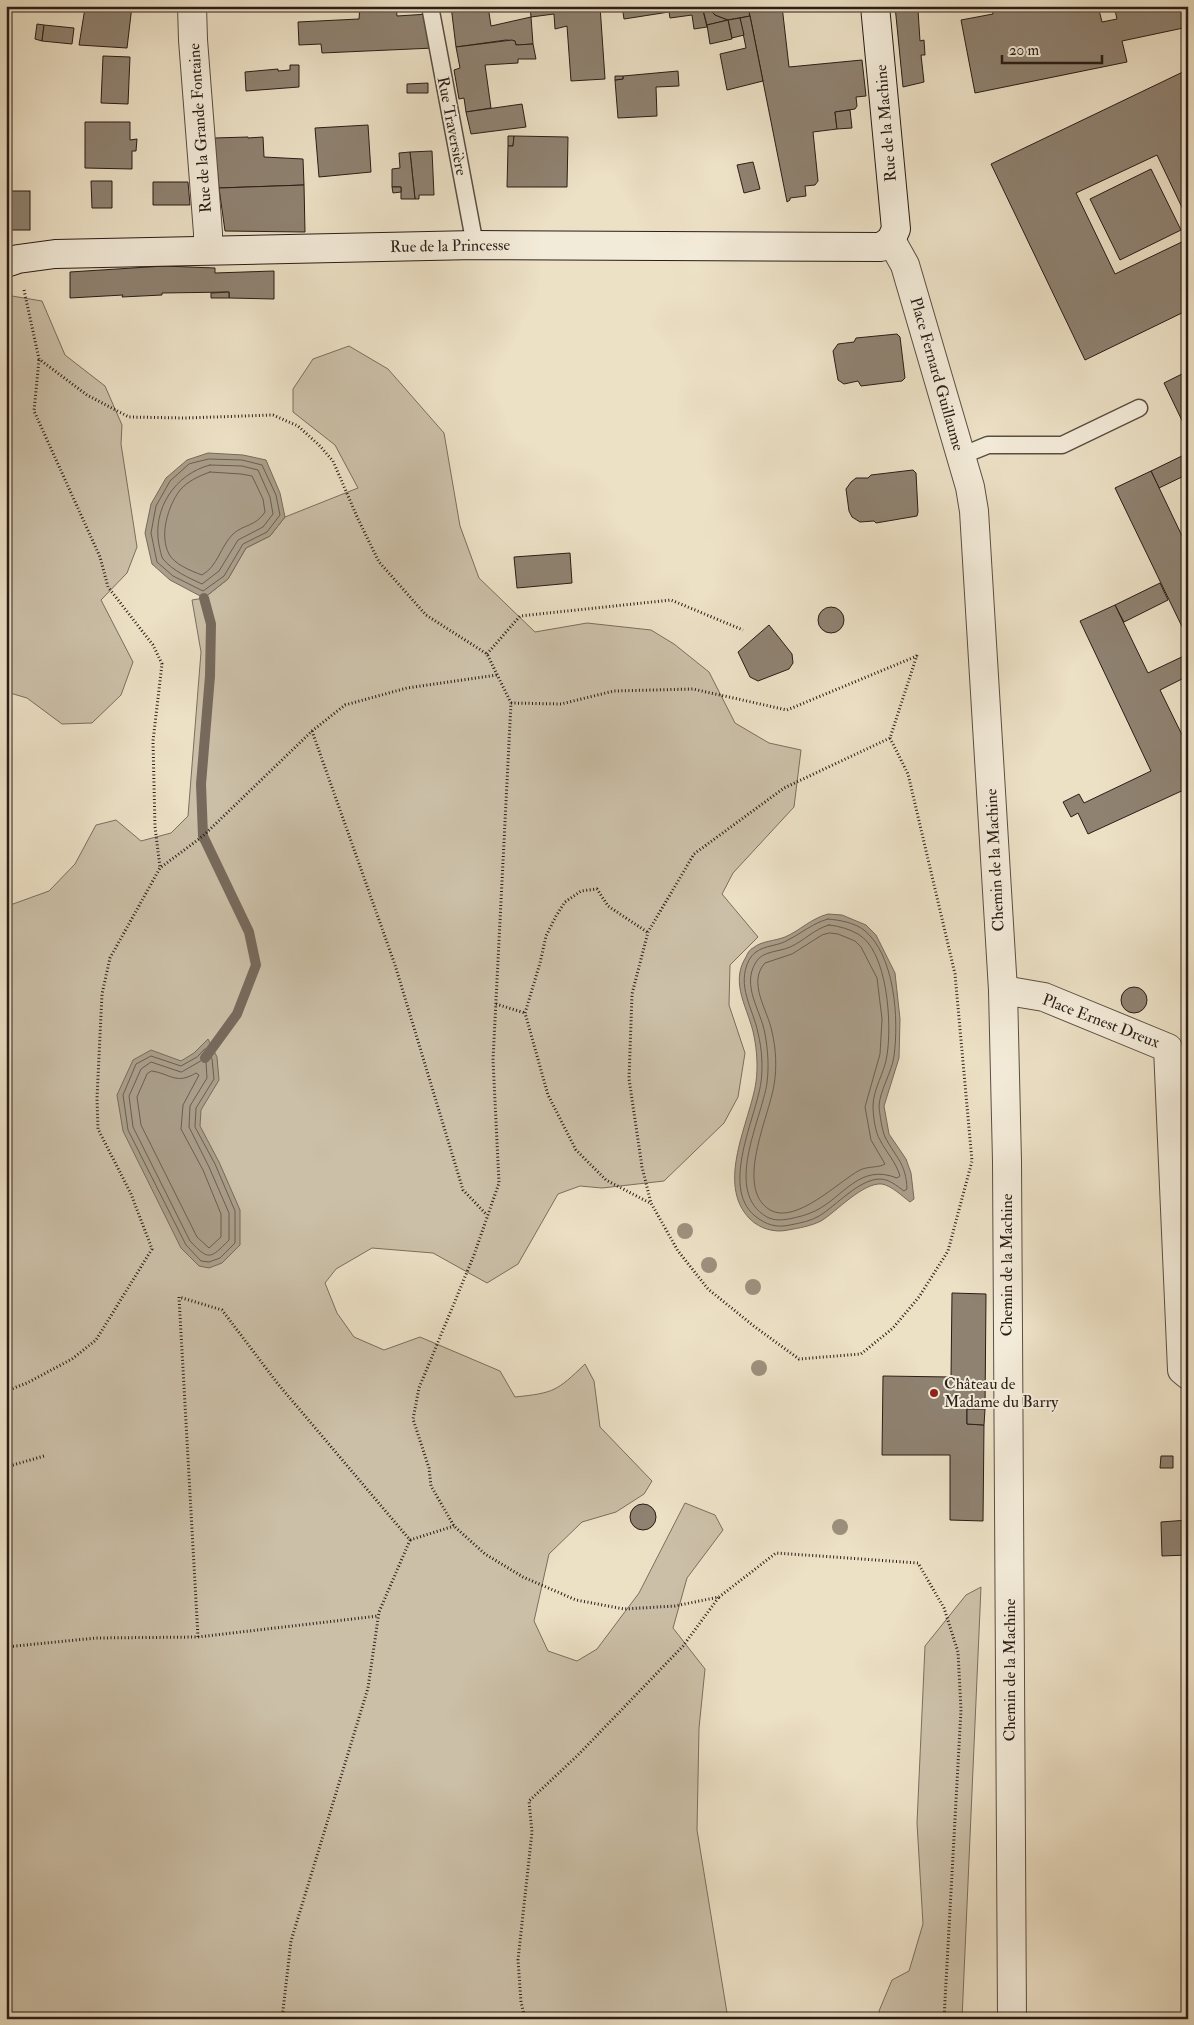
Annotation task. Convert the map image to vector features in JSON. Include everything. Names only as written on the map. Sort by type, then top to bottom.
[{"type":"street","name":"Rue de la Grande Fontaine","points":[[192,6],[208,250]]},
{"type":"street","name":"Rue de la Machine","points":[[875,6],[896,229],[891,240]]},
{"type":"street","name":"Rue de la Princesse","points":[[12,261],[55,254],[475,245],[881,247],[891,240]]},
{"type":"street","name":"Place Fernard Guillaume","points":[[891,240],[905,265],[961,456],[974,511]]},
{"type":"street","name":"Chemin de la Machine","points":[[974,511],[1003,990],[1007,1171],[1012,2019]]},
{"type":"street","name":"Place Ernest Dreux","points":[[1003,990],[1044,997],[1168,1048],[1182,1370],[1188,1376]]},
{"type":"lane","name":"Rue Traversière","points":[[430,6],[475,245]]},
{"type":"lane","points":[[961,456],[988,445],[1062,445],[1139,408]]},
{"type":"path","points":[[12,261],[39,359],[34,411],[100,557],[108,587],[153,645],[162,664],[153,741],[155,827],[160,868]]},
{"type":"path","points":[[39,359],[88,395],[129,417],[185,418],[273,415],[298,426],[319,444],[333,461],[379,562],[426,615],[487,654],[511,703],[493,1060],[499,1183],[474,1255],[419,1388],[413,1420],[429,1468],[431,1486],[454,1526],[485,1554],[524,1577],[576,1600],[624,1609],[675,1606],[720,1597]]},
{"type":"path","points":[[487,654],[520,616],[671,600],[743,630]]},
{"type":"path","points":[[511,703],[561,704],[614,691],[693,689],[787,710],[918,655],[890,738],[908,774],[955,974],[972,1161],[948,1252],[919,1298],[893,1328],[861,1354],[799,1359],[708,1289],[678,1251],[651,1203],[642,1167],[629,1079],[632,994],[648,932],[694,854],[784,788],[890,738]]},
{"type":"path","points":[[6,1391],[26,1383],[72,1359],[96,1340],[152,1249],[131,1194],[98,1129],[96,1098],[102,994],[110,958],[160,868],[203,836],[312,731],[345,705],[407,688],[497,675]]},
{"type":"path","points":[[312,731],[395,964],[462,1190],[487,1215]]},
{"type":"path","points":[[648,932],[608,906],[597,889],[581,891],[565,902],[546,936],[540,964],[525,1013],[548,1095],[576,1150],[606,1180],[651,1203]]},
{"type":"path","points":[[496,1004],[525,1013]]},
{"type":"path","points":[[198,1637],[179,1297],[222,1310],[278,1384],[410,1540]]},
{"type":"path","points":[[6,1466],[44,1456]]},
{"type":"path","points":[[282,2019],[291,1941],[368,1688],[378,1616],[410,1540],[454,1526]]},
{"type":"path","points":[[525,2019],[520,2002],[518,1960],[532,1832],[529,1801],[578,1755],[683,1646],[720,1597],[776,1553],[918,1563],[944,1608],[958,1652],[961,1710],[944,2019]]},
{"type":"path","points":[[6,1647],[96,1638],[198,1637],[378,1616]]},
{"type":"path","points":[[6,1960],[12,2019]]},
{"type":"shaded area","points":[[6,295],[42,301],[65,355],[105,386],[122,425],[121,444],[137,547],[127,573],[101,600],[133,662],[121,695],[92,723],[62,724],[27,698],[10,693],[6,696]]},
{"type":"shaded area","points":[[349,346],[388,369],[444,433],[460,526],[479,578],[535,632],[587,623],[651,630],[674,644],[709,672],[735,723],[769,743],[801,750],[794,807],[733,873],[722,894],[758,937],[730,965],[729,1005],[745,1053],[738,1097],[724,1123],[664,1181],[602,1188],[580,1186],[558,1194],[518,1264],[487,1283],[433,1253],[372,1248],[336,1269],[325,1283],[337,1313],[354,1337],[384,1350],[420,1337],[500,1371],[515,1397],[538,1394],[554,1389],[568,1380],[585,1364],[594,1381],[600,1427],[652,1481],[644,1494],[616,1512],[582,1522],[549,1554],[534,1621],[548,1651],[577,1661],[597,1649],[639,1593],[685,1503],[715,1515],[723,1530],[687,1578],[673,1628],[705,1669],[699,1728],[697,1830],[728,2019],[6,2019],[6,902],[13,904],[49,891],[75,864],[96,825],[116,820],[141,841],[171,833],[188,816],[201,652],[192,600],[204,598],[228,579],[246,548],[270,536],[285,517],[358,488],[335,445],[293,412],[293,389],[313,359]]},
{"type":"shaded area","points":[[981,1587],[962,2019],[882,2019],[879,2011],[892,1980],[909,1971],[923,1924],[917,1823],[925,1646],[966,1595]]},
{"type":"water","points":[[208,453],[243,455],[266,460],[280,493],[285,517],[270,536],[246,548],[228,579],[204,598],[170,580],[152,564],[145,533],[151,504],[166,478],[187,460]]},
{"type":"water","points":[[828,914],[842,915],[866,925],[876,935],[895,973],[900,1019],[899,1058],[884,1106],[889,1134],[906,1159],[911,1173],[914,1199],[910,1202],[889,1187],[882,1184],[875,1185],[858,1192],[817,1223],[783,1231],[773,1230],[763,1228],[750,1219],[740,1205],[735,1188],[738,1152],[753,1098],[757,1071],[754,1036],[742,997],[739,977],[741,967],[752,949],[760,944],[785,937]]},
{"type":"water","points":[[208,1039],[217,1057],[219,1080],[201,1110],[200,1126],[219,1162],[240,1210],[240,1245],[222,1263],[209,1268],[199,1266],[181,1248],[123,1131],[117,1095],[133,1060],[151,1050],[181,1061],[194,1053]]},
{"type":"building","points":[[100,6],[132,6],[127,48],[79,45],[85,8],[100,10]]},
{"type":"building","points":[[360,6],[396,6],[397,16],[429,14],[434,48],[322,53],[321,44],[299,45],[298,22],[359,19]]},
{"type":"building","points":[[451,6],[488,6],[491,26],[531,17],[533,44],[516,45],[515,41],[506,40],[456,47]]},
{"type":"building","points":[[530,6],[600,6],[605,79],[571,81],[567,26],[555,29],[554,14],[531,17]]},
{"type":"building","points":[[622,6],[702,6],[707,27],[694,29],[692,15],[670,18],[669,12],[624,19]]},
{"type":"building","points":[[702,6],[707,6],[715,15],[728,20],[707,25]]},
{"type":"building","points":[[707,6],[741,6],[748,8],[750,16],[728,20],[715,15]]},
{"type":"building","points":[[748,6],[782,6],[789,67],[862,60],[866,96],[856,97],[857,106],[855,109],[835,112],[837,129],[813,132],[818,181],[815,185],[805,186],[806,196],[790,198],[787,202]]},
{"type":"building","points":[[895,6],[966,6],[918,10],[920,41],[924,40],[925,55],[921,55],[924,82],[903,87]]},
{"type":"building","points":[[991,6],[1098,6],[1102,22],[1117,19],[1114,6],[1188,6],[1188,27],[1122,41],[1127,62],[975,93],[961,20],[993,14]]},
{"type":"building","points":[[750,16],[763,81],[727,90],[720,54],[746,48],[740,18]]},
{"type":"building","points":[[740,18],[744,35],[732,38],[728,20]]},
{"type":"building","points":[[728,20],[732,39],[710,44],[707,25]]},
{"type":"building","points":[[37,24],[44,25],[42,41],[35,39]]},
{"type":"building","points":[[44,25],[74,28],[72,44],[42,41]]},
{"type":"building","points":[[515,41],[516,45],[533,44],[536,59],[518,59],[518,63],[485,65],[491,108],[466,112],[464,98],[459,99],[454,70],[460,68],[456,47]]},
{"type":"building","points":[[103,56],[130,57],[128,104],[101,103]]},
{"type":"building","points":[[290,65],[299,65],[299,87],[246,91],[245,72],[278,69],[278,71],[290,70]]},
{"type":"building","points":[[1187,70],[1188,220],[1157,155],[1076,193],[1115,274],[1188,239],[1188,310],[1085,360],[991,164]]},
{"type":"building","points":[[678,71],[679,86],[656,87],[657,116],[618,118],[615,80],[623,79],[623,76]]},
{"type":"building","points":[[615,76],[623,76],[623,79],[615,80]]},
{"type":"building","points":[[428,83],[428,93],[407,93],[407,84]]},
{"type":"building","points":[[522,104],[526,127],[471,134],[466,112]]},
{"type":"building","points":[[850,110],[852,128],[837,129],[835,112]]},
{"type":"building","points":[[85,122],[130,122],[130,140],[137,139],[136,151],[132,151],[132,169],[85,168]]},
{"type":"building","points":[[368,125],[371,172],[319,177],[315,128]]},
{"type":"building","points":[[508,136],[514,136],[513,146],[508,146]]},
{"type":"building","points":[[514,136],[568,137],[567,187],[507,187],[508,146],[513,146]]},
{"type":"building","points":[[263,137],[264,157],[303,159],[304,185],[219,188],[214,138]]},
{"type":"building","points":[[432,151],[434,195],[419,195],[419,199],[415,199],[410,152]]},
{"type":"building","points":[[410,152],[415,199],[401,199],[401,187],[392,187],[392,169],[400,168],[399,153]]},
{"type":"building","points":[[753,162],[760,189],[744,193],[737,165]]},
{"type":"building","points":[[1151,169],[1181,230],[1120,260],[1090,199]]},
{"type":"building","points":[[91,181],[112,181],[112,208],[92,208]]},
{"type":"building","points":[[153,182],[188,182],[190,205],[153,205]]},
{"type":"building","points":[[304,185],[305,232],[225,231],[219,188]]},
{"type":"building","points":[[392,187],[401,187],[401,192],[393,193]]},
{"type":"building","points":[[6,191],[30,191],[30,230],[6,230]]},
{"type":"building","points":[[164,266],[215,268],[215,273],[274,271],[274,299],[229,298],[229,292],[162,293],[162,295],[70,298],[70,272]]},
{"type":"building","points":[[229,292],[229,298],[211,298],[211,293]]},
{"type":"building","points":[[897,334],[900,337],[905,378],[902,381],[861,386],[858,381],[844,384],[838,380],[833,351],[838,344],[854,342],[856,338]]},
{"type":"building","points":[[1188,371],[1188,433],[1164,383]]},
{"type":"building","points":[[1188,453],[1188,474],[1159,488],[1151,471]]},
{"type":"building","points":[[913,470],[916,473],[917,516],[876,523],[874,521],[860,522],[852,517],[849,511],[846,489],[856,478],[868,478],[871,475]]},
{"type":"building","points":[[1151,471],[1184,540],[1188,538],[1188,639],[1115,488]]},
{"type":"building","points":[[570,553],[572,583],[517,588],[514,557]]},
{"type":"building","points":[[1160,583],[1168,600],[1124,622],[1115,605]]},
{"type":"building","points":[[1115,605],[1148,673],[1188,654],[1188,676],[1160,690],[1188,747],[1188,788],[1088,834],[1078,813],[1071,817],[1063,802],[1079,794],[1084,803],[1151,771],[1080,621]]},
{"type":"building","points":[[831,607],[840,611],[844,620],[840,629],[831,633],[822,629],[818,620],[822,611]]},
{"type":"building","points":[[769,625],[792,654],[793,663],[789,669],[758,681],[750,677],[738,652]]},
{"type":"building","points":[[1134,987],[1143,991],[1147,1000],[1143,1009],[1134,1013],[1125,1009],[1121,1000],[1125,991]]},
{"type":"building","name":"Château de Madame du Barry","points":[[952,1293],[986,1294],[985,1409],[967,1409],[967,1424],[984,1425],[983,1521],[950,1520],[950,1455],[882,1455],[883,1376],[951,1377]]},
{"type":"building","points":[[967,1409],[985,1409],[984,1425],[967,1424]]},
{"type":"building","points":[[1161,1456],[1173,1456],[1173,1468],[1160,1468]]},
{"type":"building","points":[[643,1504],[652,1508],[656,1517],[652,1526],[643,1530],[634,1526],[630,1517],[634,1508]]},
{"type":"building","points":[[1188,1520],[1188,1555],[1162,1556],[1161,1522]]},
{"type":"waterway","points":[[204,598],[211,624],[210,676],[201,784],[203,836],[249,932],[256,965],[237,1014],[205,1058]]},
{"type":"place","name":"Château de Madame du Barry","points":[[934,1393]]}]
